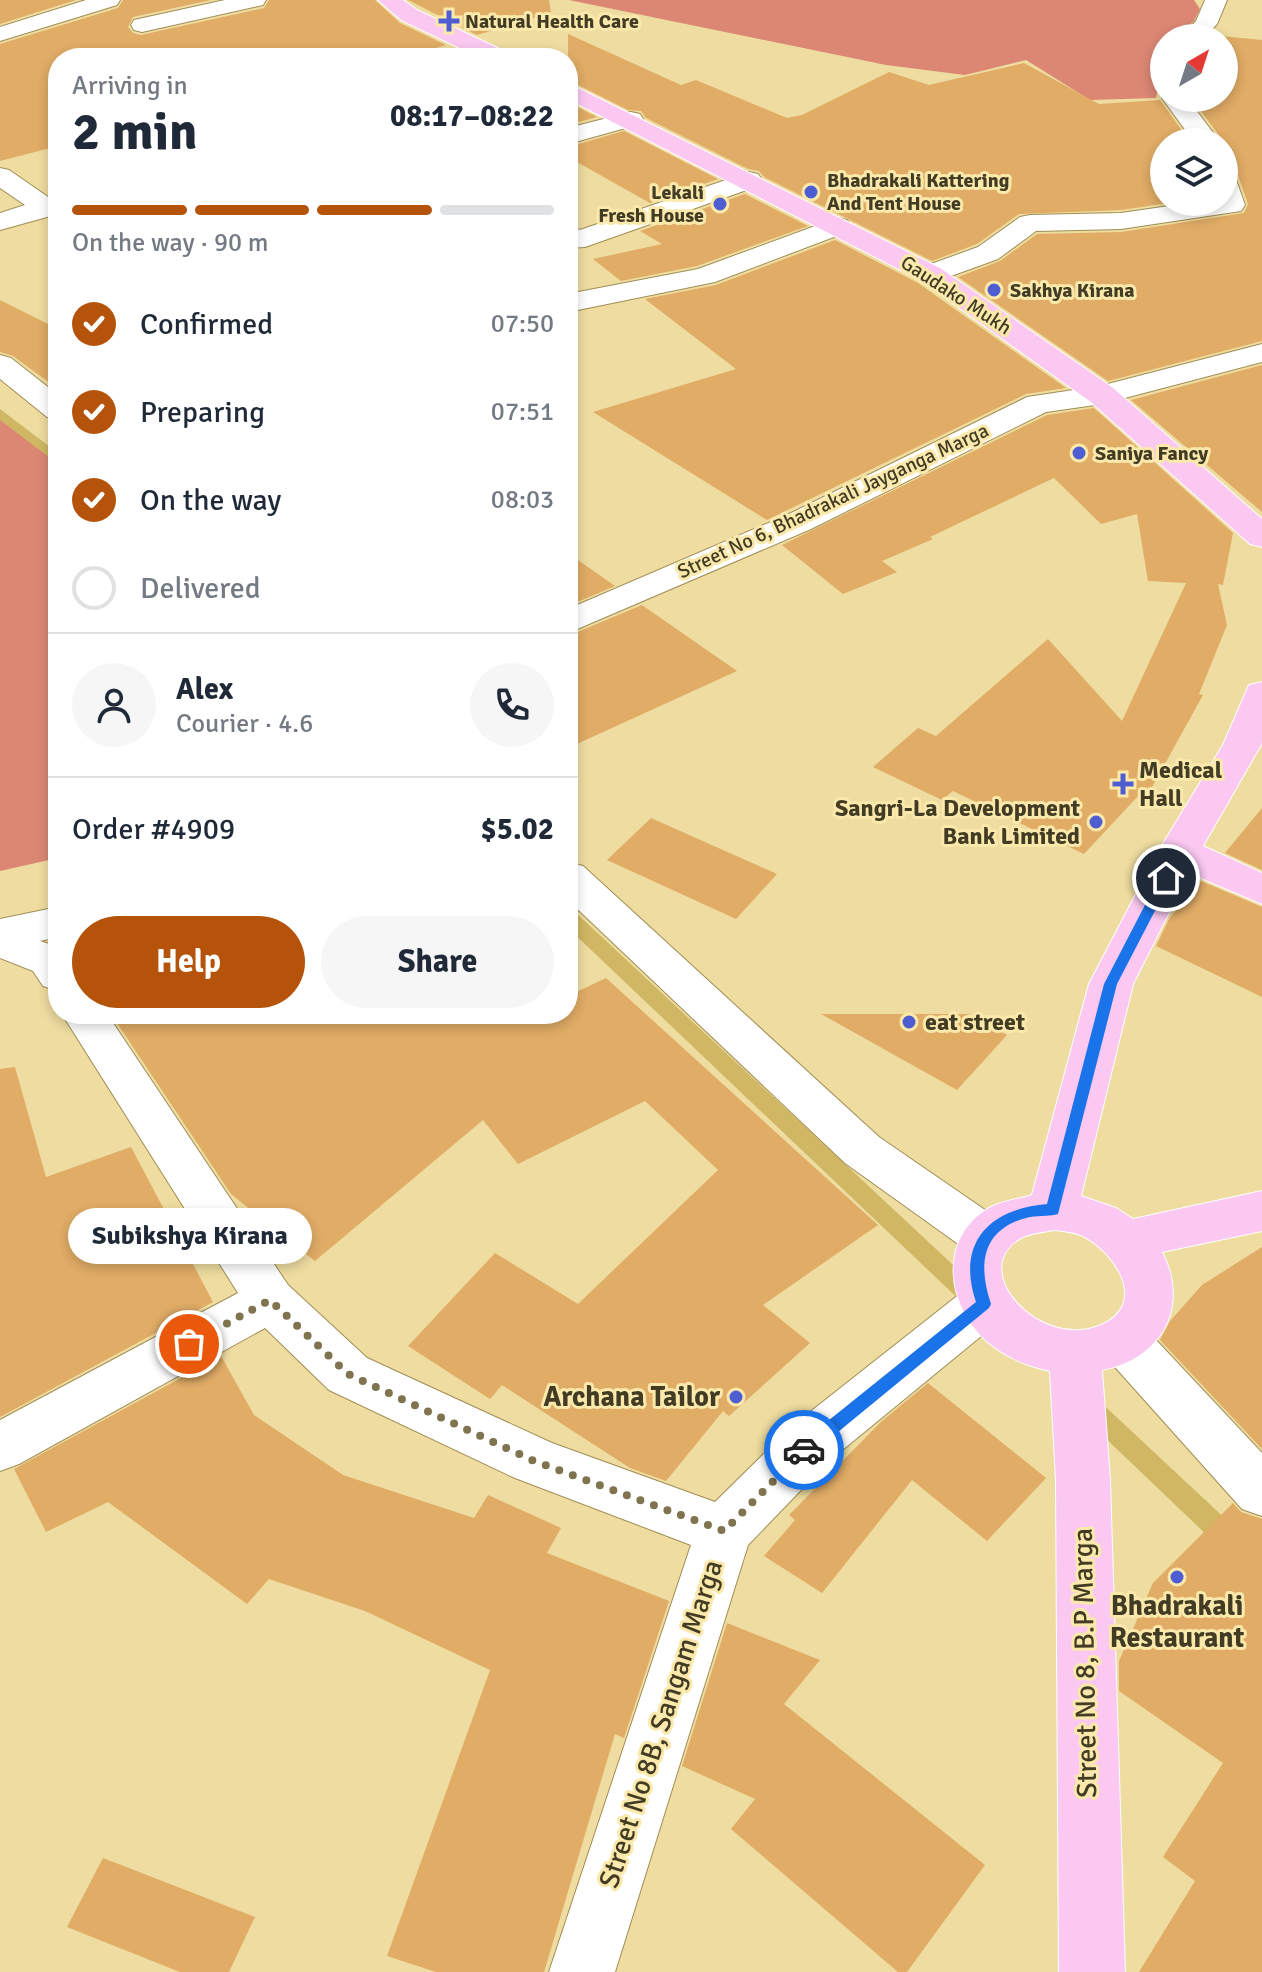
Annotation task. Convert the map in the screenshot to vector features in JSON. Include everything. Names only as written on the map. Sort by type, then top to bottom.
[{"type":"main road","points":[[389,0],[409,15],[479,48]]},
{"type":"main road","name":"Gaudako Mukh","points":[[578,95],[930,274],[1102,395],[1262,537]]},
{"type":"main road","points":[[1053,1210],[1111,984],[1179,852],[1242,745],[1262,693]]},
{"type":"main road","points":[[1179,852],[1262,890]]},
{"type":"main road","points":[[1053,1210],[1079,1214],[1105,1224],[1127,1240],[1142,1260],[1150,1283],[1151,1305],[1141,1325],[1099,1347],[1047,1350],[1021,1339],[1000,1323],[984,1304],[976,1268],[977,1256],[986,1237],[1004,1221],[1026,1212],[1053,1210]]},
{"type":"main road","points":[[1127,1240],[1262,1211]]},
{"type":"main road","name":"Street No 8, B.P Marga","points":[[1092,1972],[1083,1480],[1099,1347]]},
{"type":"street","points":[[0,34],[109,0]]},
{"type":"street","points":[[142,25],[255,0]]},
{"type":"street","points":[[1206,24],[1216,0]]},
{"type":"street","points":[[578,133],[631,119]]},
{"type":"street","points":[[0,176],[48,204]]},
{"type":"street","points":[[578,240],[749,180]]},
{"type":"street","points":[[1238,204],[1262,201]]},
{"type":"street","points":[[0,222],[48,207]]},
{"type":"street","points":[[930,274],[988,253],[1030,223],[1121,221],[1156,216]]},
{"type":"street","points":[[578,301],[705,276],[837,226]]},
{"type":"street","name":"Street No 6, Bhadrakali Jayganga Marga","points":[[578,618],[799,522],[1038,404],[1102,395],[1262,353]]},
{"type":"street","points":[[0,364],[48,393]]},
{"type":"street","points":[[578,885],[862,1150],[986,1237]]},
{"type":"street","points":[[0,934],[48,924]]},
{"type":"street","points":[[0,942],[48,960]]},
{"type":"street","points":[[91,1024],[270,1300],[348,1374],[534,1461],[724,1531]]},
{"type":"street","points":[[0,1447],[270,1300]]},
{"type":"street","name":"Street No 8B, Sangam Marga","points":[[582,1972],[724,1531],[810,1444],[984,1304]]},
{"type":"street","points":[[1099,1347],[1262,1491]]},
{"type":"shaded area","points":[[569,0],[1194,0],[1200,9],[1191,24],[1150,24],[1150,98],[1090,100],[1026,60],[965,75],[886,65]]},
{"type":"shaded area","points":[[0,419],[48,453],[48,860],[0,871]]},
{"type":"building","points":[[0,0],[76,0],[0,24]]},
{"type":"building","points":[[123,0],[211,0],[133,17],[128,27],[133,33],[141,35],[264,8],[269,0],[375,0],[400,23],[446,45],[436,48],[48,48],[48,149],[0,161],[0,44],[118,8]]},
{"type":"building","points":[[408,0],[549,0],[551,13],[477,35]]},
{"type":"building","points":[[568,34],[681,85],[696,80],[787,118],[802,115],[889,72],[929,85],[1024,63],[1099,104],[1150,101],[1150,112],[1169,112],[1180,128],[1150,128],[1150,206],[1019,214],[977,244],[932,261],[764,177],[759,171],[748,169],[646,118],[641,111],[628,110],[578,85],[578,48],[568,48]]},
{"type":"building","points":[[1238,38],[1262,40],[1262,341],[1108,381],[958,277],[1000,261],[1037,234],[1121,232],[1244,213],[1248,204],[1238,176],[1238,128],[1214,128],[1202,112],[1238,112]]},
{"type":"building","points":[[578,107],[597,117],[578,122]]},
{"type":"building","points":[[624,131],[718,179],[650,203],[578,163],[578,144]]},
{"type":"building","points":[[745,194],[808,226],[697,266],[621,281],[593,259],[662,244],[640,231]]},
{"type":"building","points":[[835,240],[918,283],[1066,388],[1026,394],[767,520],[593,412],[736,369],[645,299],[716,285]]},
{"type":"building","points":[[0,300],[48,324],[48,382],[13,356],[0,352]]},
{"type":"building","points":[[1262,365],[1262,512],[1131,400]]},
{"type":"building","points":[[1094,408],[1233,533],[1223,585],[1218,584],[1227,625],[1199,694],[1203,695],[1146,798],[1139,795],[1084,854],[953,791],[942,800],[873,767],[918,728],[936,736],[1048,639],[1122,721],[1186,583],[1148,581],[1137,514],[1101,524],[1054,478],[882,561],[897,572],[843,594],[782,545],[1047,415]]},
{"type":"building","points":[[578,560],[615,586],[578,602]]},
{"type":"building","points":[[642,605],[737,671],[578,743],[578,632]]},
{"type":"building","points":[[1262,808],[1262,870],[1225,853]]},
{"type":"building","points":[[651,818],[777,874],[736,919],[607,860]]},
{"type":"building","points":[[1201,881],[1262,907],[1262,997],[1156,946],[1169,919]]},
{"type":"building","points":[[606,978],[878,1225],[763,1305],[810,1343],[729,1416],[723,1411],[666,1481],[630,1468],[502,1385],[490,1399],[408,1346],[495,1253],[578,1304],[718,1170],[645,1101],[518,1164],[483,1120],[315,1261],[231,1194],[118,1024],[578,1024],[578,991]]},
{"type":"building","name":"eat street","points":[[821,1014],[968,1014],[1007,1035],[957,1090]]},
{"type":"building","points":[[15,1067],[46,1177],[131,1147],[213,1302],[0,1417],[0,1069]]},
{"type":"building","points":[[1262,1247],[1262,1449],[1160,1340],[1170,1321],[1202,1285]]},
{"type":"building","points":[[221,1356],[254,1415],[343,1475],[474,1518],[488,1495],[561,1528],[547,1553],[669,1601],[624,1738],[615,1734],[544,1972],[436,1972],[387,1956],[490,1670],[365,1611],[269,1579],[247,1604],[108,1502],[46,1532],[14,1469]]},
{"type":"building","points":[[928,1383],[1046,1478],[987,1541],[912,1480],[822,1593],[764,1556],[795,1520],[789,1515],[882,1421]]},
{"type":"building","points":[[1233,1503],[1241,1512],[1262,1519],[1262,1972],[1139,1972],[1195,1881],[1163,1857],[1223,1763],[1119,1691],[1119,1661],[1153,1583]]},
{"type":"building","points":[[727,1623],[820,1660],[784,1704],[985,1865],[907,1972],[898,1972],[731,1829],[755,1799],[682,1766]]},
{"type":"building","points":[[103,1858],[255,1917],[229,1972],[180,1972],[67,1927]]},
{"type":"waterway","points":[[0,413],[48,452]]},
{"type":"waterway","points":[[578,926],[974,1299]]},
{"type":"waterway","points":[[1087,1405],[1262,1570]]},
{"type":"way so far","points":[[189,1344],[270,1300],[348,1374],[534,1461],[724,1531],[804,1450]]},
{"type":"place","name":"Natural Health Care","points":[[449,21]]},
{"type":"place","name":"Bhadrakali Kattering And Tent House","points":[[811,192]]},
{"type":"place","name":"Lekali Fresh House","points":[[720,204]]},
{"type":"place","name":"Sakhya Kirana","points":[[994,290]]},
{"type":"place","name":"Saniya Fancy","points":[[1079,453]]},
{"type":"place","name":"Medical Hall","points":[[1123,784]]},
{"type":"place","name":"Sangri-La Development Bank Limited","points":[[1096,822]]},
{"type":"place","name":"eat street","points":[[909,1022]]},
{"type":"place","name":"Subikshya Kirana","points":[[189,1344]]},
{"type":"place","name":"Archana Tailor","points":[[736,1397]]},
{"type":"place","name":"Bhadrakali Restaurant","points":[[1177,1577]]},
{"type":"route","points":[[804,1450],[921,1352],[984,1304],[976,1279],[977,1256],[986,1237],[1004,1221],[1026,1212],[1053,1210],[1111,984],[1166,878]]}]
